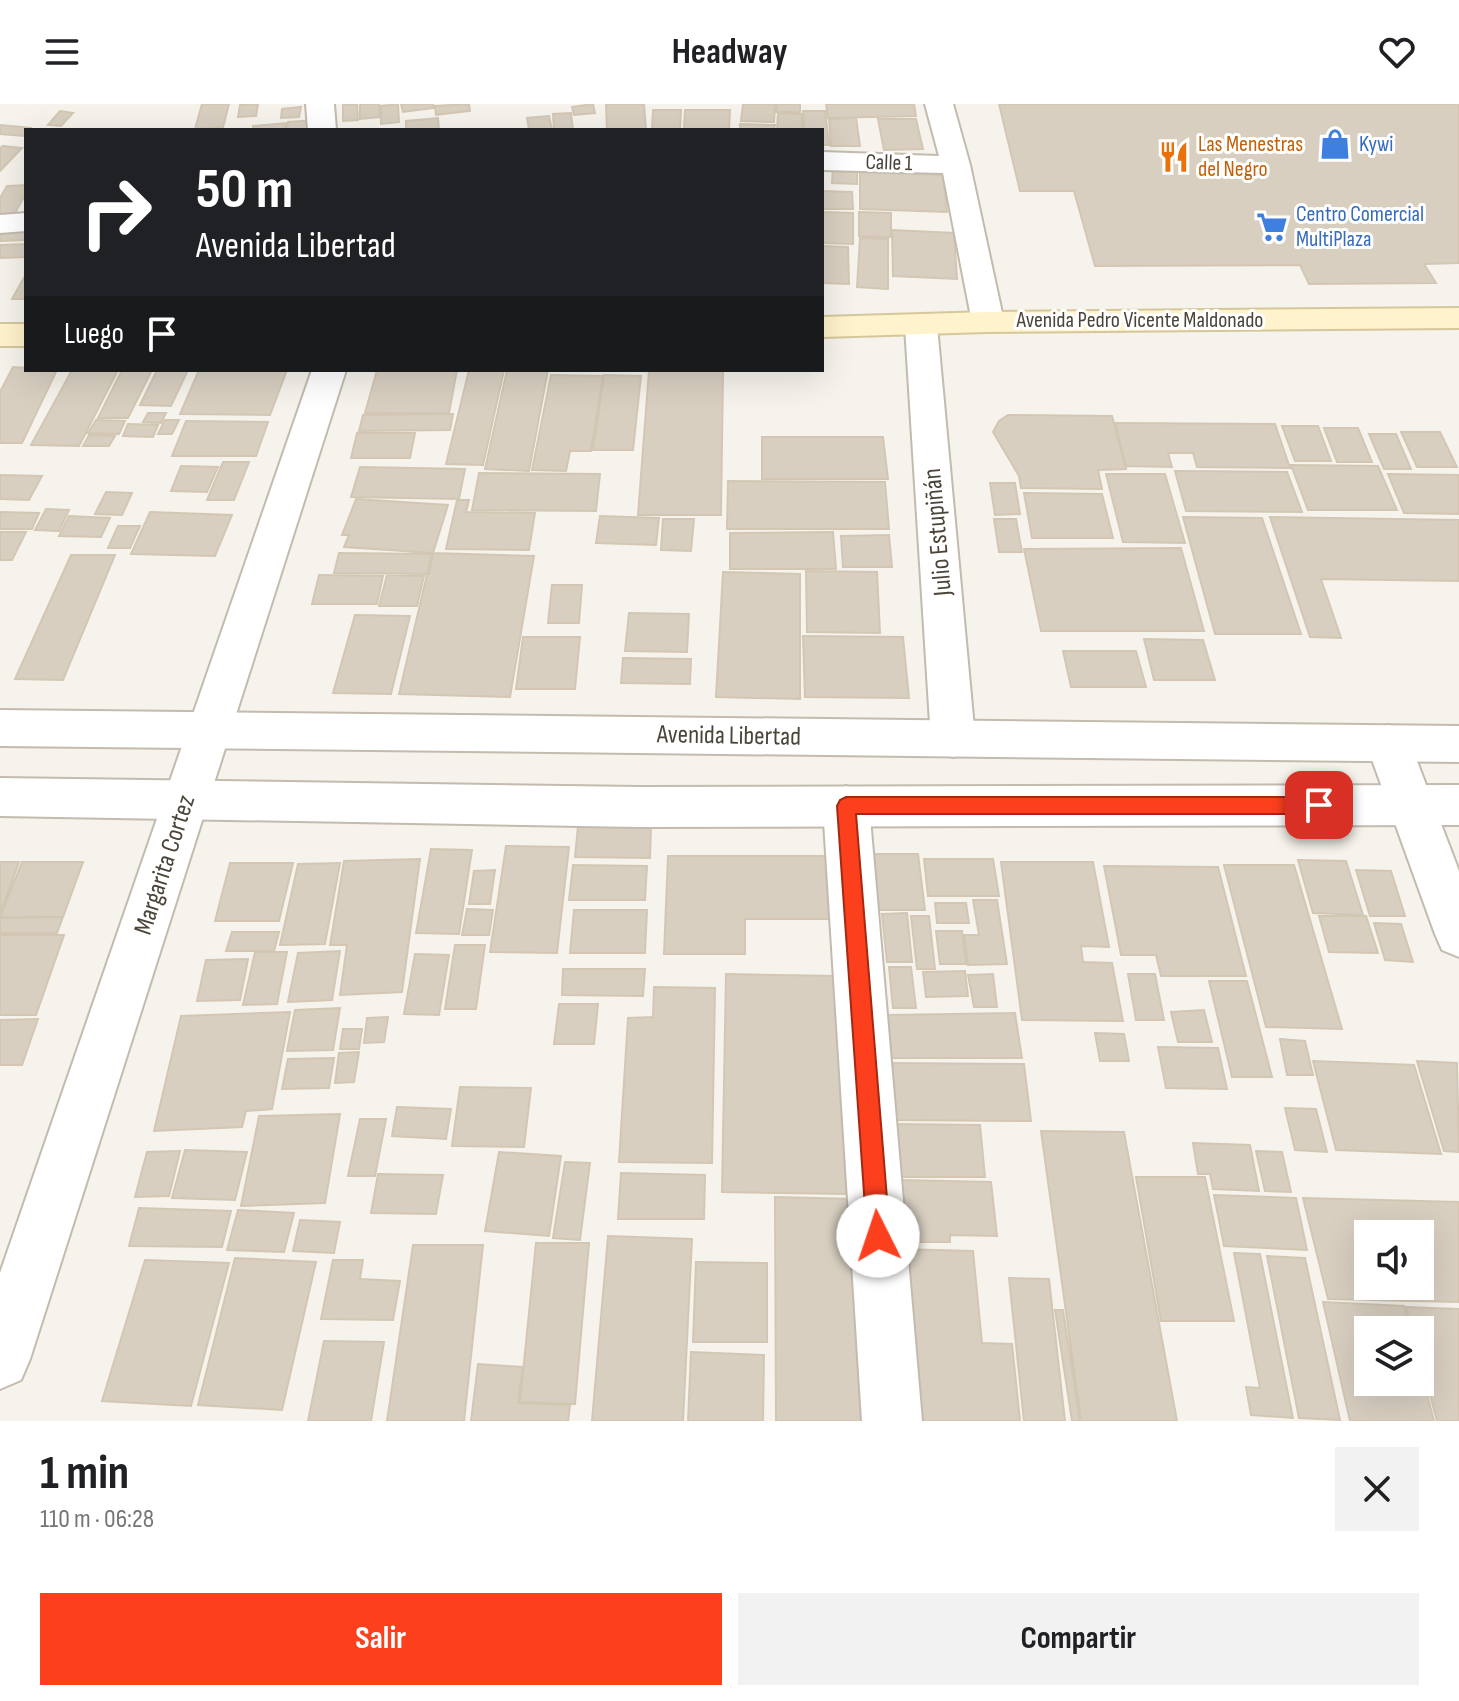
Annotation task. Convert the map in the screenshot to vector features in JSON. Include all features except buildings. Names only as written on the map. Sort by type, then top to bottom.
[{"type":"main road","name":"Avenida Pedro Vicente Maldonado","points":[[824,327],[988,322],[1459,318]]},
{"type":"main road","points":[[0,335],[24,335]]},
{"type":"street","points":[[320,104],[322,128]]},
{"type":"street","points":[[939,104],[956,165],[988,322]]},
{"type":"street","name":"Calle 1","points":[[824,161],[956,165]]},
{"type":"street","points":[[0,224],[24,222]]},
{"type":"street","name":"Julio Estupiñán","points":[[921,326],[953,739]]},
{"type":"street","name":"Margarita Cortez","points":[[0,1359],[328,372]]},
{"type":"street","name":"Avenida Libertad","points":[[0,728],[1459,744]]},
{"type":"street","points":[[1388,743],[1459,934]]},
{"type":"street","points":[[0,797],[639,807],[1459,805]]},
{"type":"street","points":[[846,806],[892,1421]]},
{"type":"place","name":"Kywi","points":[[1335,144]]},
{"type":"place","name":"Las Menestras del Negro","points":[[1174,157]]},
{"type":"place","name":"Centro Comercial MultiPlaza","points":[[1272,227]]},
{"type":"route","points":[[878,1236],[846,806],[1319,805]]}]
